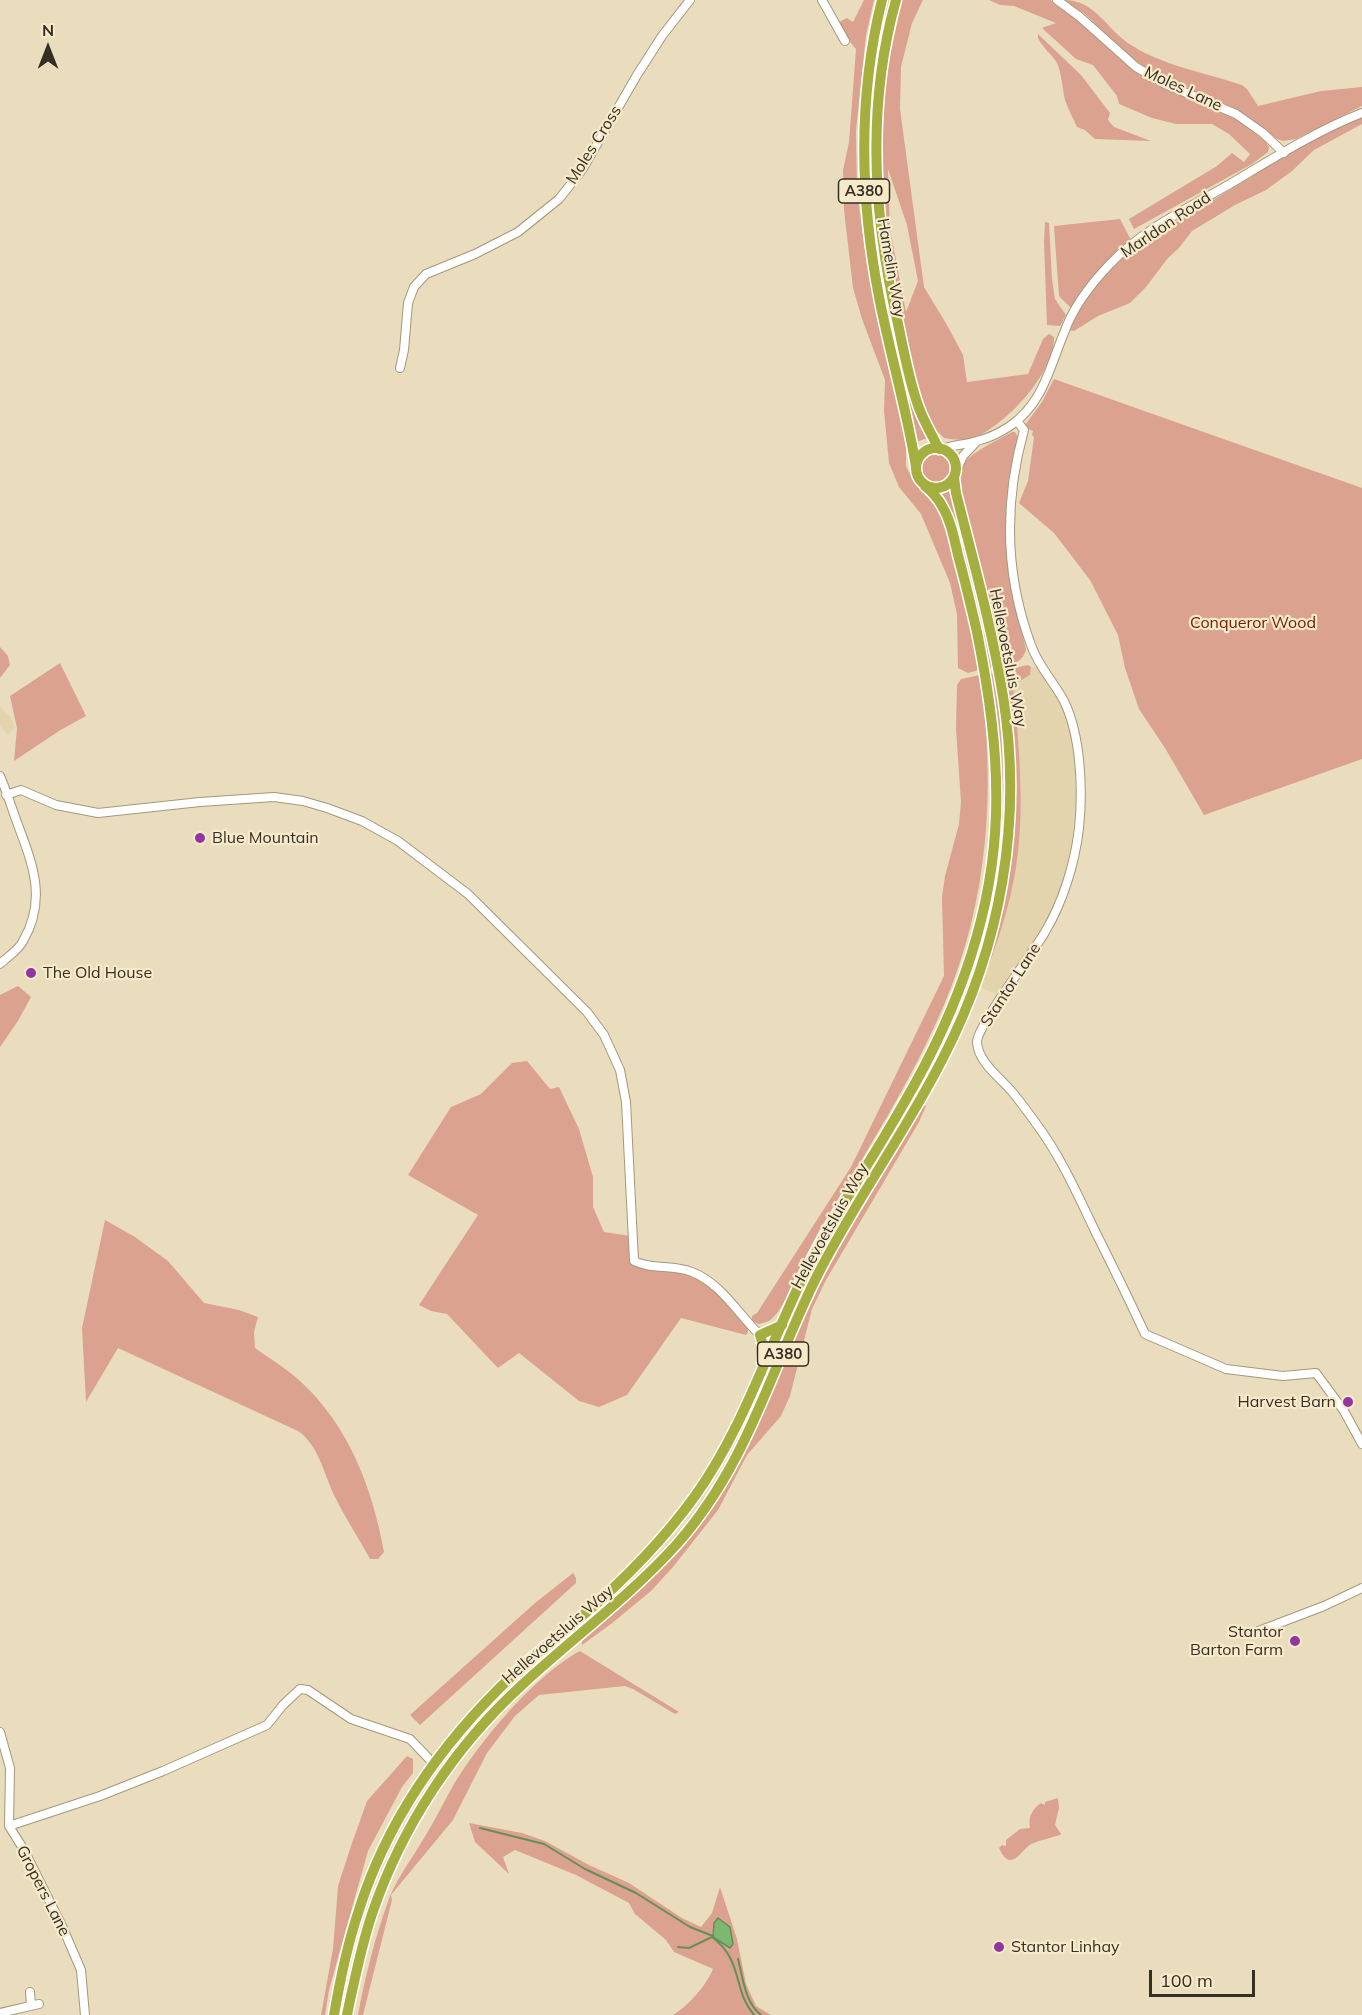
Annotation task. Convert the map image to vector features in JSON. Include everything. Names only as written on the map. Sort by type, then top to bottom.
[{"type":"highway","name":"Hamelin Way","points":[[882,0],[865,102],[864,194],[880,303],[908,420],[916,467]]},
{"type":"highway","name":"Hamelin Way","points":[[896,0],[885,45],[879,87],[875,157],[879,222],[887,275],[914,389],[926,426],[941,449]]},
{"type":"highway","points":[[941,449],[953,459],[955,475],[947,485],[942,487],[925,486],[918,478],[916,467],[917,460],[924,452],[941,449]]},
{"type":"highway","name":"Hellevoetsluis Way","points":[[347,2015],[361,1952],[376,1904],[394,1859],[427,1798],[445,1771],[486,1721],[524,1683],[645,1578],[681,1539],[716,1492],[751,1428],[821,1269],[940,1065],[970,998],[987,952],[1003,884],[1010,822],[1010,780],[1004,698],[983,599],[956,493],[955,475]]},
{"type":"highway","name":"Hellevoetsluis Way","points":[[334,2015],[346,1952],[364,1893],[390,1835],[433,1763],[492,1695],[642,1561],[671,1527],[712,1471],[759,1380],[801,1281],[820,1243],[906,1101],[941,1032],[971,954],[989,879],[994,841],[995,756],[989,697],[973,614],[949,519],[936,496],[925,486]]},
{"type":"highway","points":[[759,1380],[764,1349],[760,1335],[782,1325]]},
{"type":"street","name":"Moles Cross","points":[[400,368],[408,303],[414,287],[426,274],[475,254],[518,232],[559,199],[582,170],[636,75],[690,0]]},
{"type":"street","points":[[822,0],[845,41]]},
{"type":"street","name":"Moles Lane","points":[[1057,0],[1080,17],[1136,67],[1165,84],[1236,114],[1263,133],[1284,153]]},
{"type":"street","name":"Marldon Road","points":[[941,449],[955,444],[977,441],[1017,421],[1039,396],[1063,333],[1084,294],[1109,265],[1136,241],[1177,214],[1302,142],[1362,113]]},
{"type":"street","name":"Stantor Lane","points":[[1017,421],[1024,430],[1013,475],[1010,503],[1009,539],[1012,573],[1020,609],[1035,655],[1064,701],[1069,715],[1080,773],[1081,801],[1073,857],[1060,900],[1047,930],[986,1021],[977,1040],[980,1051],[989,1068],[1013,1093],[1038,1125],[1066,1169],[1145,1334],[1226,1370],[1283,1376],[1316,1373],[1344,1411],[1362,1444]]},
{"type":"street","name":"Marldon Road","points":[[955,475],[963,456],[977,441]]},
{"type":"street","points":[[0,776],[34,873],[37,895],[35,911],[23,943],[0,964]]},
{"type":"street","points":[[6,795],[21,790],[56,805],[98,813],[274,797],[327,808],[362,821],[398,841],[468,894],[587,1012],[604,1035],[620,1070],[626,1102],[634,1261],[643,1265],[676,1267],[704,1278],[732,1302],[760,1335]]},
{"type":"street","points":[[1256,1632],[1324,1606],[1362,1588]]},
{"type":"street","points":[[0,1732],[10,1768],[10,1805],[6,1821],[100,1796],[267,1725],[300,1689],[308,1690],[351,1719],[410,1739],[433,1763]]},
{"type":"street","name":"Gropers Lane","points":[[6,1821],[39,1879],[81,1970],[85,2015]]},
{"type":"street","points":[[0,2013],[35,2005],[30,1992]]},
{"type":"shaded area","points":[[1031,667],[1037,667],[1052,687],[1067,715],[1073,741],[1077,803],[1071,849],[1062,886],[1051,913],[1043,929],[998,995],[980,987],[1011,892],[1020,829],[1021,779],[1013,685],[1030,675]]},
{"type":"shaded area","points":[[0,706],[15,727],[8,735],[0,726]]},
{"type":"shaded area","points":[[718,1918],[730,1927],[733,1944],[730,1948],[713,1937],[714,1923]]},
{"type":"green space","points":[[864,0],[874,0],[866,35],[856,131],[857,191],[864,243],[878,317],[906,437],[906,466],[913,480],[931,494],[943,517],[975,647],[979,670],[968,673],[958,668],[957,614],[950,583],[921,514],[899,487],[889,463],[884,411],[885,380],[853,288],[844,210],[843,170],[849,142],[856,49],[835,24],[847,18],[853,22]]},
{"type":"green space","points":[[888,0],[891,0],[879,59],[871,118],[870,194],[880,265],[888,300],[928,438],[916,442],[912,414],[887,314],[870,222],[868,126],[875,63]]},
{"type":"green space","points":[[902,0],[923,0],[912,23],[901,67],[900,109],[924,287],[963,355],[967,382],[1028,374],[1043,339],[1049,334],[1054,337],[1046,366],[1027,396],[1001,421],[976,437],[968,439],[944,438],[932,426],[915,374],[896,294],[880,194],[883,66],[892,47]],"holes":[[[888,169],[907,225],[918,281],[906,312],[890,229]]]},
{"type":"green space","points":[[989,0],[1051,0],[1091,30],[1118,55],[1234,117],[1265,141],[1269,147],[1268,152],[1252,164],[1134,229],[1129,219],[1217,166],[1232,153],[1244,162],[1250,154],[1229,134],[1212,124],[1176,124],[1152,118],[1119,104],[1117,96],[1093,65],[1076,59],[1042,28],[1056,23],[1014,6],[1000,5]]},
{"type":"green space","points":[[1064,0],[1075,1],[1092,10],[1120,37],[1141,51],[1184,68],[1242,85],[1258,106],[1321,91],[1362,87],[1362,106],[1296,139],[1283,141],[1277,139],[1244,114],[1163,78],[1132,59],[1085,14]]},
{"type":"green space","points":[[1038,34],[1081,75],[1110,113],[1108,120],[1114,127],[1151,141],[1095,139],[1085,130],[1077,127],[1065,100],[1056,61],[1040,42]]},
{"type":"green space","points":[[1362,116],[1362,124],[1314,150],[1292,171],[1266,190],[1235,205],[1192,231],[1130,303],[1098,316],[1074,331],[1068,330],[1099,282],[1130,250],[1301,147]]},
{"type":"green space","points":[[1120,219],[1131,240],[1102,267],[1071,308],[1059,296],[1054,226]]},
{"type":"green space","points":[[1045,222],[1049,223],[1055,299],[1066,315],[1060,326],[1047,325]]},
{"type":"green space","name":"Conqueror Wood","points":[[1054,379],[1362,488],[1362,759],[1204,815],[1139,709],[1125,668],[1118,635],[1090,580],[1054,533],[1019,503],[1028,481],[1034,437],[1033,431],[1025,425],[1042,402]]},
{"type":"green space","points":[[1015,432],[1018,437],[1009,477],[1006,537],[1010,578],[1026,650],[1019,660],[1001,666],[959,488],[959,473],[969,458]]},
{"type":"green space","points":[[937,454],[943,455],[951,463],[951,475],[943,483],[937,484],[931,483],[923,475],[922,469],[923,463],[931,455]]},
{"type":"green space","points":[[949,484],[993,667],[987,669],[950,513],[938,489]]},
{"type":"green space","points":[[0,647],[8,656],[10,665],[0,678]]},
{"type":"green space","points":[[60,663],[86,716],[14,761],[17,728],[10,696]]},
{"type":"green space","points":[[1028,665],[1031,667],[1030,675],[1013,685],[1020,763],[1021,816],[1011,893],[988,968],[934,1087],[980,972],[1011,830],[1001,671]]},
{"type":"green space","points":[[994,672],[1002,755],[1001,838],[988,919],[976,959],[945,1033],[829,1238],[779,1345],[774,1343],[787,1310],[934,1044],[975,942],[997,824],[988,674]]},
{"type":"green space","points":[[980,675],[987,759],[988,801],[985,843],[971,925],[959,965],[931,1033],[889,1114],[818,1233],[782,1306],[769,1321],[759,1324],[752,1321],[752,1316],[757,1313],[851,1167],[944,976],[942,897],[945,876],[959,824],[961,802],[956,729],[957,685],[961,679]]},
{"type":"green space","points":[[18,986],[31,997],[0,1047],[0,995]]},
{"type":"green space","points":[[527,1061],[550,1089],[559,1087],[579,1129],[593,1177],[593,1207],[604,1232],[631,1236],[632,1263],[637,1266],[673,1270],[696,1277],[706,1283],[748,1326],[746,1335],[681,1318],[627,1395],[599,1407],[579,1401],[519,1353],[498,1368],[447,1314],[431,1311],[419,1305],[478,1215],[408,1175],[451,1107],[481,1094],[512,1063]]},
{"type":"green space","points":[[922,1104],[926,1106],[919,1122],[826,1280],[812,1309],[790,1396],[781,1416],[747,1455],[718,1510],[673,1567],[651,1591],[582,1645],[582,1638],[707,1508],[825,1261]]},
{"type":"green space","points":[[105,1220],[135,1237],[168,1261],[204,1303],[239,1310],[258,1317],[254,1332],[255,1348],[295,1376],[317,1399],[345,1438],[356,1459],[373,1504],[379,1528],[384,1552],[378,1559],[370,1559],[339,1505],[316,1452],[298,1431],[118,1348],[86,1402],[82,1328]]},
{"type":"green space","points":[[573,1573],[576,1583],[420,1725],[410,1715],[535,1603]]},
{"type":"green space","points":[[580,1651],[679,1712],[675,1714],[625,1686],[539,1695],[515,1716],[487,1753],[453,1820],[391,1895],[392,1900],[363,2015],[358,2015],[371,1955],[390,1896],[453,1786],[477,1750],[509,1711],[545,1676]]},
{"type":"green space","points":[[407,1756],[413,1759],[413,1773],[402,1787],[368,1851],[329,1990],[325,2015],[321,2015],[333,1949],[338,1886],[351,1846],[367,1801]]},
{"type":"green space","points":[[1058,1798],[1059,1808],[1055,1825],[1061,1834],[1031,1844],[1011,1860],[1003,1856],[999,1848],[1002,1845],[1006,1846],[1006,1840],[1020,1829],[1030,1828],[1030,1817],[1038,1805],[1041,1803],[1045,1805],[1045,1802]]},
{"type":"green space","points":[[469,1823],[522,1833],[545,1841],[629,1883],[682,1918],[701,1927],[712,1913],[720,1887],[737,1939],[746,1984],[756,2006],[771,2015],[673,2015],[696,1995],[713,1969],[674,1952],[666,1940],[635,1914],[629,1903],[576,1875],[515,1850],[503,1857],[509,1874],[475,1842]]},
{"type":"waterway","points":[[480,1828],[544,1844],[585,1869],[636,1893],[690,1927],[713,1936]]},
{"type":"waterway","points":[[712,1937],[722,1946],[734,1965],[743,1995],[754,2015]]},
{"type":"waterway","points":[[678,1947],[689,1948],[712,1937]]},
{"type":"waterway","points":[[738,1959],[748,1997],[761,2015]]},
{"type":"place","name":"Blue Mountain","points":[[200,838]]},
{"type":"place","name":"The Old House","points":[[31,973]]},
{"type":"place","name":"Harvest Barn","points":[[1348,1402]]},
{"type":"place","name":"Stantor Barton Farm","points":[[1295,1641]]},
{"type":"place","name":"Stantor Linhay","points":[[999,1947]]}]
